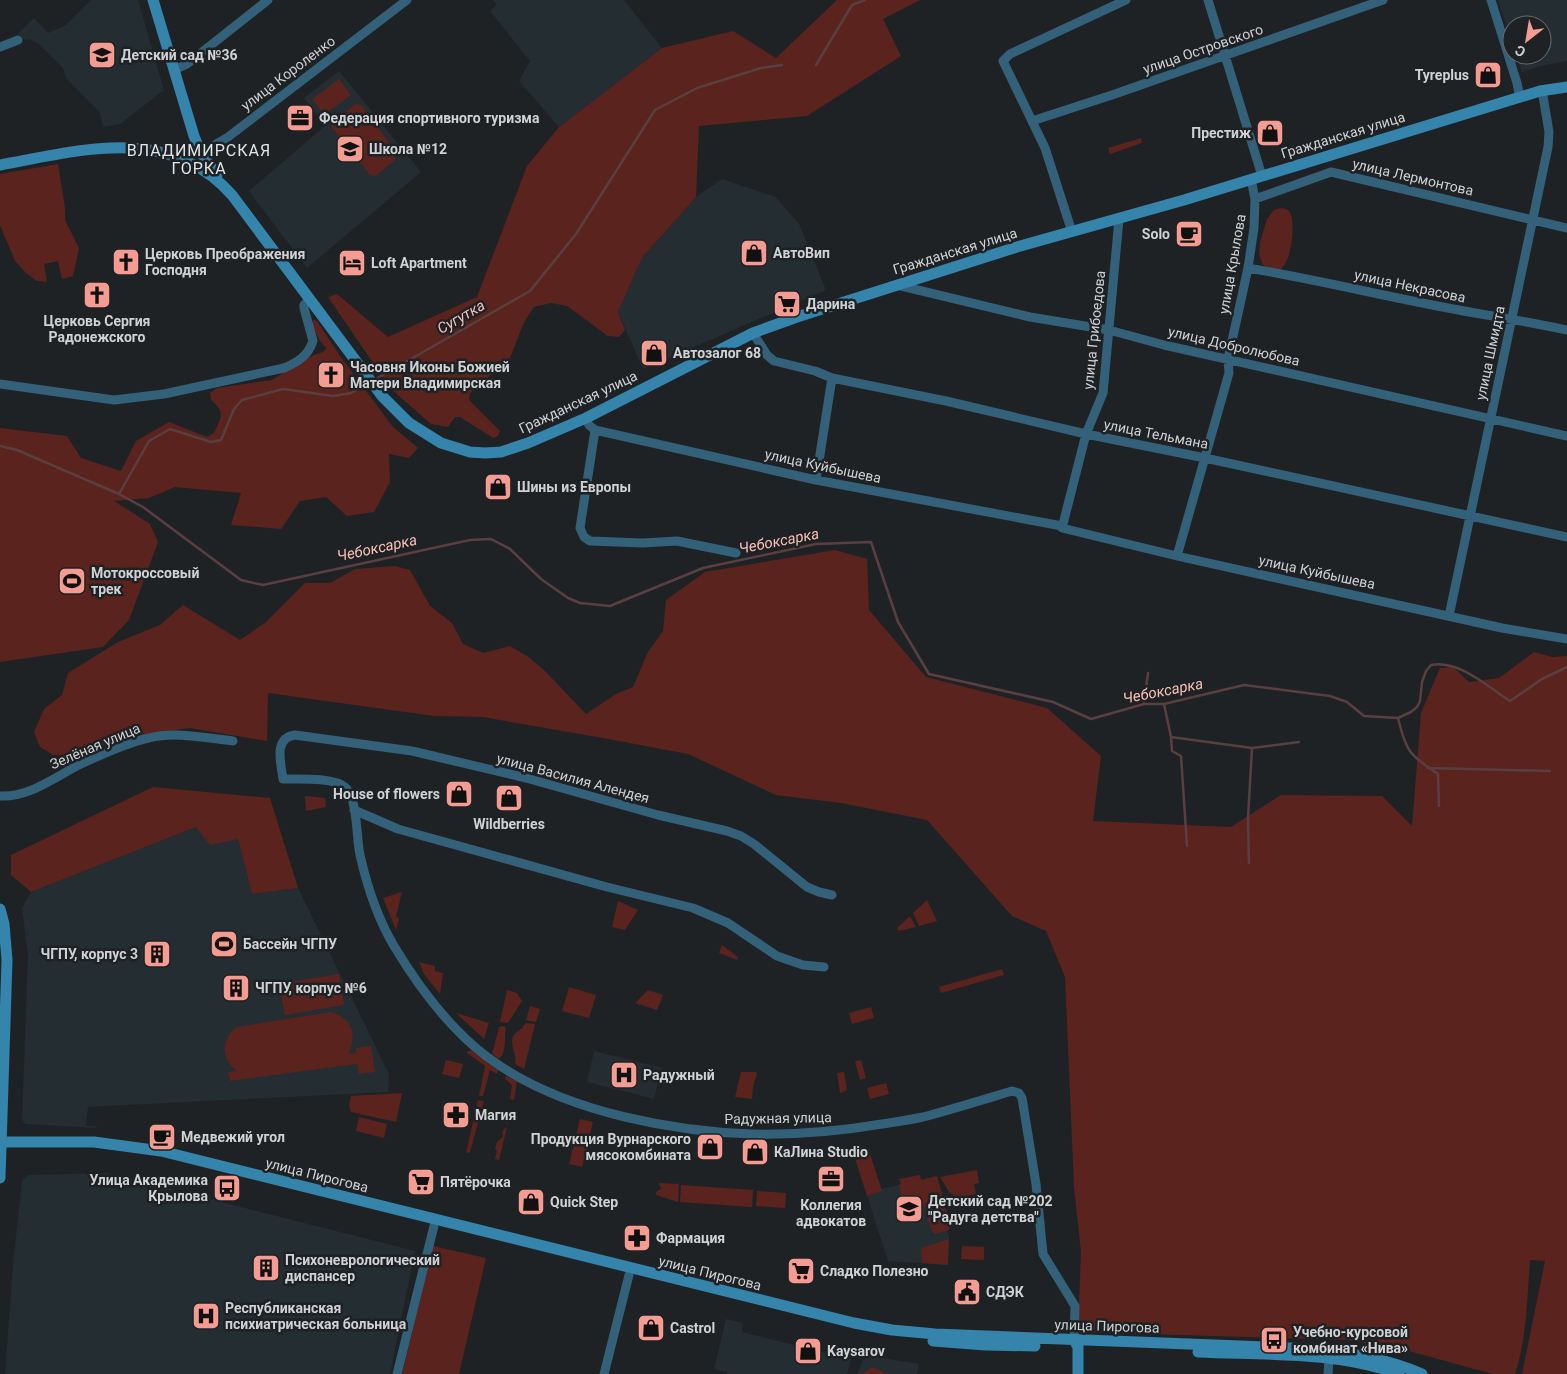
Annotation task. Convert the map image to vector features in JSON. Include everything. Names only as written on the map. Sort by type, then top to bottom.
[{"type":"main road","name":"Гражданская улица","points":[[153,0],[194,136],[201,153],[224,185],[382,396],[409,423],[441,443],[454,448],[485,453],[501,452],[528,443],[586,418],[753,334],[894,284],[1256,178],[1540,91],[1567,87]]},
{"type":"main road","points":[[1520,98],[1567,93]]},
{"type":"main road","points":[[0,165],[80,150],[115,147],[156,150],[198,166],[224,185]]},
{"type":"main road","name":"улица Короленко","points":[[181,158],[201,153]]},
{"type":"main road","points":[[0,909],[7,951],[0,1178]]},
{"type":"main road","name":"улица Пирогова","points":[[1,1146],[103,1150],[206,1166],[736,1298],[892,1333],[986,1345],[1075,1345],[1241,1350],[1329,1355],[1394,1364],[1422,1374]]},
{"type":"main road","points":[[1071,1374],[1075,1345]]},
{"type":"main road","points":[[1075,1345],[1078,1374]]},
{"type":"main road","name":"улица Пирогова","points":[[1347,1357],[1400,1374]]},
{"type":"street","points":[[174,70],[187,64],[267,0]]},
{"type":"street","name":"улица Короленко","points":[[201,153],[228,137],[407,0]]},
{"type":"street","points":[[1072,232],[1045,148],[1003,61],[1010,54],[1126,0]]},
{"type":"street","name":"улица Крылова","points":[[1177,556],[1229,373],[1228,359],[1248,268],[1254,228],[1256,178],[1226,55],[1208,0]]},
{"type":"street","name":"улица Островского","points":[[1032,120],[1115,94],[1383,0]]},
{"type":"street","points":[[1492,0],[1520,98]]},
{"type":"street","points":[[0,47],[18,40]]},
{"type":"street","name":"улица Шмидта","points":[[1449,616],[1548,147],[1549,132],[1543,96]]},
{"type":"street","name":"улица Лермонтова","points":[[1255,199],[1330,172],[1567,228]]},
{"type":"street","name":"улица Грибоедова","points":[[1062,527],[1086,434],[1103,393],[1118,219]]},
{"type":"street","name":"улица Некрасова","points":[[1248,268],[1308,278],[1567,330]]},
{"type":"street","name":"улица Добролюбова","points":[[894,284],[1030,317],[1109,330],[1489,420],[1567,436]]},
{"type":"street","points":[[0,384],[114,400],[164,394],[284,368],[306,355],[314,341],[304,308],[304,305],[310,299]]},
{"type":"street","name":"улица Тельмана","points":[[753,334],[774,361],[832,378],[946,401],[1086,434],[1567,537]]},
{"type":"street","points":[[816,480],[832,378]]},
{"type":"street","points":[[586,418],[589,425],[595,430],[580,528],[584,537],[590,541],[677,541],[736,553]]},
{"type":"street","name":"улица Куйбышева","points":[[595,430],[816,480],[1062,527],[1177,556],[1502,628],[1567,639]]},
{"type":"street","name":"улица Василия Алендея","points":[[354,810],[351,796],[340,784],[331,781],[283,779],[280,747],[284,739],[295,735],[412,751],[526,778],[658,815],[727,831],[741,836],[754,844],[807,888],[832,895]]},
{"type":"street","name":"Зелёная улица","points":[[0,796],[12,796],[30,790],[82,764],[148,738],[188,736],[233,741]]},
{"type":"street","points":[[354,810],[398,829],[607,887],[693,908],[728,923],[777,956],[795,963],[824,967]]},
{"type":"street","name":"Радужная улица","points":[[354,810],[360,854],[370,890],[393,944],[417,982],[452,1024],[486,1056],[524,1080],[563,1099],[621,1116],[692,1130],[777,1135],[839,1131],[912,1119],[1012,1091],[1019,1093],[1022,1100],[1036,1184],[1044,1256],[1075,1306],[1075,1345]]},
{"type":"street","points":[[397,1374],[435,1223]]},
{"type":"street","points":[[604,1374],[630,1272]]},
{"type":"street","points":[[1328,1374],[1329,1355]]},
{"type":"shaded area","name":"Детский сад №36","points":[[91,0],[138,0],[164,90],[120,124],[103,127],[100,113],[66,78],[63,68],[38,43],[29,39],[25,40],[18,34],[34,18],[48,33],[66,25]]},
{"type":"shaded area","points":[[493,0],[624,0],[662,48],[559,127],[519,81],[530,61],[490,11],[497,5]]},
{"type":"shaded area","points":[[837,0],[920,0],[883,19],[901,56],[807,116],[699,126],[696,197],[642,258],[618,312],[625,330],[619,337],[608,336],[567,306],[551,303],[534,307],[524,322],[510,358],[470,393],[469,400],[500,431],[498,436],[493,438],[460,417],[455,417],[448,427],[431,424],[391,389],[328,297],[337,294],[388,337],[477,297],[527,166],[559,127],[662,48],[733,31],[776,58]]},
{"type":"shaded area","points":[[1498,0],[1567,0],[1567,61],[1552,64],[1552,15],[1503,15]]},
{"type":"shaded area","points":[[1520,65],[1547,65],[1537,67],[1522,72]]},
{"type":"shaded area","name":"Школа №12","points":[[339,71],[421,172],[307,268],[249,191],[325,126],[304,98]]},
{"type":"shaded area","points":[[339,79],[351,95],[324,115],[312,99]]},
{"type":"shaded area","points":[[356,104],[361,105],[397,153],[395,160],[376,176],[370,175],[332,128],[333,122]]},
{"type":"shaded area","points":[[1141,138],[1142,143],[1110,154],[1108,148]]},
{"type":"shaded area","points":[[58,164],[65,220],[79,248],[73,276],[62,279],[58,261],[44,264],[47,282],[37,281],[15,261],[0,225],[0,174]]},
{"type":"shaded area","points":[[722,179],[776,197],[799,224],[826,290],[643,369],[618,312],[642,258],[696,197]]},
{"type":"shaded area","points":[[1282,208],[1288,210],[1291,216],[1291,243],[1283,268],[1274,270],[1263,265],[1259,254],[1260,243],[1267,219],[1274,210]]},
{"type":"shaded area","points":[[314,320],[317,321],[340,356],[393,427],[418,448],[409,458],[389,454],[390,482],[374,512],[347,516],[326,497],[300,501],[281,529],[231,525],[241,493],[175,487],[149,498],[114,501],[150,524],[158,542],[129,620],[103,647],[0,662],[0,428],[67,436],[81,458],[121,471],[136,441],[169,422],[207,437],[214,433],[221,415],[219,408],[211,400],[210,393],[217,388],[272,380],[307,358],[325,351],[326,348],[320,341],[311,323]]},
{"type":"shaded area","points":[[835,550],[867,559],[869,610],[926,677],[1047,708],[1101,756],[1093,821],[1231,827],[1281,795],[1382,796],[1412,826],[1421,713],[1440,668],[1453,667],[1469,682],[1499,678],[1534,652],[1552,657],[1567,656],[1567,1374],[1522,1374],[1545,1261],[1530,1260],[1524,1332],[1515,1374],[1493,1374],[1405,1350],[1347,1340],[1078,1332],[1081,1252],[1074,1187],[1065,977],[1046,931],[1012,916],[927,820],[841,803],[776,795],[688,754],[483,717],[434,716],[268,693],[267,741],[190,728],[133,736],[72,755],[53,755],[40,747],[34,732],[44,709],[62,695],[68,673],[118,642],[160,625],[183,605],[240,640],[266,622],[305,583],[330,583],[355,569],[395,566],[410,570],[430,606],[452,623],[463,644],[483,653],[510,646],[530,658],[545,671],[586,714],[616,694],[633,687],[648,652],[663,631],[666,600],[705,572]]},
{"type":"shaded area","points":[[153,787],[270,798],[298,888],[252,894],[238,839],[210,845],[196,827],[31,892],[11,875],[11,855]]},
{"type":"shaded area","points":[[305,796],[325,798],[326,807],[306,811]]},
{"type":"shaded area","points":[[196,827],[238,839],[252,894],[298,888],[389,1074],[388,1092],[88,1107],[86,1126],[97,1126],[96,1128],[26,1124],[22,1120],[28,956],[22,908],[31,892]]},
{"type":"shaded area","points":[[402,892],[396,916],[399,919],[396,930],[383,898]]},
{"type":"shaded area","points":[[927,900],[937,921],[919,926],[913,913]]},
{"type":"shaded area","points":[[618,901],[638,910],[625,930],[612,927]]},
{"type":"shaded area","points":[[910,916],[916,927],[899,931],[897,928]]},
{"type":"shaded area","points":[[722,945],[738,957],[737,960],[719,953]]},
{"type":"shaded area","points":[[419,962],[435,966],[435,971],[443,973],[440,994],[424,974]]},
{"type":"shaded area","points":[[1002,969],[1004,975],[941,993],[939,987]]},
{"type":"shaded area","points":[[339,974],[344,1005],[285,1015],[279,984]]},
{"type":"shaded area","points":[[569,987],[596,995],[589,1018],[562,1011]]},
{"type":"shaded area","points":[[507,990],[517,993],[522,1001],[508,1023],[500,1022]]},
{"type":"shaded area","points":[[648,990],[663,995],[657,1010],[635,1003]]},
{"type":"shaded area","points":[[530,1006],[540,1009],[536,1022],[526,1020]]},
{"type":"shaded area","points":[[871,1007],[874,1018],[852,1024],[849,1013]]},
{"type":"shaded area","points":[[331,1012],[344,1018],[351,1028],[353,1040],[348,1054],[356,1053],[356,1048],[371,1046],[375,1072],[359,1074],[357,1064],[230,1081],[228,1072],[237,1071],[225,1055],[225,1043],[231,1032],[237,1027]]},
{"type":"shaded area","points":[[456,1013],[489,1023],[484,1039]]},
{"type":"shaded area","points":[[526,1023],[535,1024],[524,1069],[515,1064],[512,1040],[513,1036]]},
{"type":"shaded area","points":[[499,1027],[506,1027],[505,1044],[502,1056],[499,1059],[492,1054]]},
{"type":"shaded area","points":[[471,1050],[498,1070],[497,1074],[490,1070],[483,1096],[479,1096],[485,1066],[466,1052]]},
{"type":"shaded area","name":"Радужный","points":[[594,1051],[662,1068],[654,1099],[587,1082]]},
{"type":"shaded area","points":[[446,1060],[463,1064],[459,1078],[442,1074]]},
{"type":"shaded area","points":[[861,1060],[866,1078],[860,1080],[855,1061]]},
{"type":"shaded area","points":[[741,1072],[756,1072],[757,1074],[753,1086],[752,1099],[735,1097]]},
{"type":"shaded area","points":[[844,1072],[847,1090],[840,1093],[837,1073]]},
{"type":"shaded area","points":[[506,1076],[517,1081],[514,1100],[510,1099],[512,1085],[505,1079]]},
{"type":"shaded area","points":[[886,1083],[889,1094],[870,1099],[867,1088]]},
{"type":"shaded area","points":[[402,1093],[396,1122],[351,1112],[349,1106],[351,1096]]},
{"type":"shaded area","points":[[478,1100],[484,1101],[470,1152],[466,1153]]},
{"type":"shaded area","points":[[506,1110],[511,1111],[508,1124],[500,1120],[500,1115]]},
{"type":"shaded area","points":[[359,1117],[387,1124],[384,1138],[356,1131]]},
{"type":"shaded area","points":[[580,1119],[593,1122],[582,1167],[569,1164]]},
{"type":"shaded area","points":[[507,1127],[499,1160],[495,1159],[497,1142],[503,1137],[502,1131]]},
{"type":"shaded area","name":"Детский сад №202 \"Радуга детства\"","points":[[869,1151],[881,1189],[937,1176],[949,1220],[949,1230],[947,1231],[949,1237],[948,1265],[888,1261],[854,1155]]},
{"type":"shaded area","points":[[869,1151],[882,1191],[867,1196],[854,1155]]},
{"type":"shaded area","points":[[977,1170],[979,1183],[974,1184],[976,1194],[957,1198],[949,1192],[940,1177]]},
{"type":"shaded area","name":"Республиканская психиатрическая больница","points":[[107,1173],[415,1251],[390,1374],[5,1374],[13,1264],[22,1181],[28,1175]]},
{"type":"shaded area","points":[[920,1175],[921,1180],[937,1176],[949,1220],[949,1230],[935,1234],[932,1232],[921,1196],[909,1200],[902,1197],[899,1179]]},
{"type":"shaded area","points":[[659,1183],[679,1184],[678,1202],[656,1195],[656,1192],[661,1189]]},
{"type":"shaded area","points":[[681,1185],[753,1190],[752,1207],[680,1202]]},
{"type":"shaded area","points":[[757,1191],[786,1193],[785,1208],[756,1206]]},
{"type":"shaded area","points":[[949,1239],[948,1265],[922,1263],[921,1248]]},
{"type":"shaded area","points":[[433,1246],[486,1258],[459,1374],[402,1374]]},
{"type":"shaded area","points":[[962,1246],[984,1247],[984,1260],[961,1259]]},
{"type":"shaded area","points":[[726,1319],[743,1323],[742,1332],[851,1359],[847,1374],[727,1374],[727,1372],[714,1369]]},
{"type":"shaded area","points":[[865,1355],[919,1364],[917,1374],[857,1374]]},
{"type":"shaded area","points":[[873,1367],[887,1374],[861,1374]]},
{"type":"waterway","name":"Сугутка","points":[[816,65],[852,5],[865,0]]},
{"type":"waterway","name":"Сугутка","points":[[374,380],[530,291],[576,234],[655,110],[697,88],[761,68],[782,65]]},
{"type":"waterway","name":"Сугутка","points":[[119,494],[149,441],[170,429],[211,442],[221,440],[234,409],[242,400],[283,389],[333,396],[351,393],[369,383]]},
{"type":"waterway","name":"Чебоксарка","points":[[0,446],[17,450],[119,494],[143,507],[241,580],[263,585],[470,540],[491,539],[510,549],[541,579],[568,598],[580,603],[610,606],[703,568],[816,544],[871,542],[898,622],[929,674],[1053,702],[1091,719],[1144,704],[1164,704],[1244,685],[1330,696],[1347,702],[1364,716],[1398,718],[1417,707],[1420,701],[1422,682],[1426,671],[1431,665],[1441,664],[1462,670],[1510,701],[1542,679],[1567,667]]},
{"type":"waterway","points":[[1144,704],[1148,673]]},
{"type":"waterway","points":[[1164,704],[1171,737],[1252,748],[1299,742]]},
{"type":"waterway","points":[[1398,718],[1410,751],[1421,762],[1438,774],[1439,806]]},
{"type":"waterway","points":[[1171,737],[1172,751],[1181,756],[1187,846]]},
{"type":"waterway","points":[[1249,863],[1248,818],[1252,748]]},
{"type":"waterway","points":[[1428,768],[1550,771]]},
{"type":"place","name":"Детский сад №36","points":[[102,55]]},
{"type":"place","name":"Tyreplus","points":[[1488,75]]},
{"type":"place","name":"Федерация спортивного туризма","points":[[300,118]]},
{"type":"place","name":"Престиж","points":[[1270,133]]},
{"type":"place","name":"Школа №12","points":[[350,149]]},
{"type":"place","name":"Solo","points":[[1189,234]]},
{"type":"place","name":"АвтоВип","points":[[754,253]]},
{"type":"place","name":"Церковь Преображения Господня","points":[[126,262]]},
{"type":"place","name":"Loft Apartment","points":[[352,263]]},
{"type":"place","name":"Церковь Сергия Радонежского","points":[[97,295]]},
{"type":"place","name":"Дарина","points":[[787,304]]},
{"type":"place","name":"Автозалог 68","points":[[654,353]]},
{"type":"place","name":"Часовня Иконы Божией Матери Владимирская","points":[[331,375]]},
{"type":"place","name":"Шины из Европы","points":[[498,487]]},
{"type":"place","name":"Мотокроссовый трек","points":[[72,581]]},
{"type":"place","name":"House of flowers","points":[[459,794]]},
{"type":"place","name":"Wildberries","points":[[509,798]]},
{"type":"place","name":"Бассейн ЧГПУ","points":[[224,944]]},
{"type":"place","name":"ЧГПУ, корпус 3","points":[[157,954]]},
{"type":"place","name":"ЧГПУ, корпус №6","points":[[236,988]]},
{"type":"place","name":"Радужный","points":[[624,1075]]},
{"type":"place","name":"Магия","points":[[456,1115]]},
{"type":"place","name":"Медвежий угол","points":[[162,1137]]},
{"type":"place","name":"Продукция Вурнарского мясокомбината","points":[[710,1147]]},
{"type":"place","name":"КаЛина Studio","points":[[755,1152]]},
{"type":"place","name":"Коллегия адвокатов","points":[[831,1179]]},
{"type":"place","name":"Пятёрочка","points":[[421,1182]]},
{"type":"place","name":"Улица Академика Крылова","points":[[227,1188]]},
{"type":"place","name":"Quick Step","points":[[531,1202]]},
{"type":"place","name":"Детский сад №202 \"Радуга детства\"","points":[[909,1209]]},
{"type":"place","name":"Фармация","points":[[637,1238]]},
{"type":"place","name":"Психоневрологический диспансер","points":[[266,1268]]},
{"type":"place","name":"Сладко Полезно","points":[[801,1271]]},
{"type":"place","name":"СДЭК","points":[[967,1292]]},
{"type":"place","name":"Республиканская психиатрическая больница","points":[[206,1316]]},
{"type":"place","name":"Castrol","points":[[651,1328]]},
{"type":"place","name":"Учебно-курсовой комбинат «Нива»","points":[[1274,1340]]},
{"type":"place","name":"Kaysarov","points":[[808,1351]]},
{"type":"district","name":"ВЛАДИМИРСКАЯ ГОРКА","points":[[199,159]]}]
